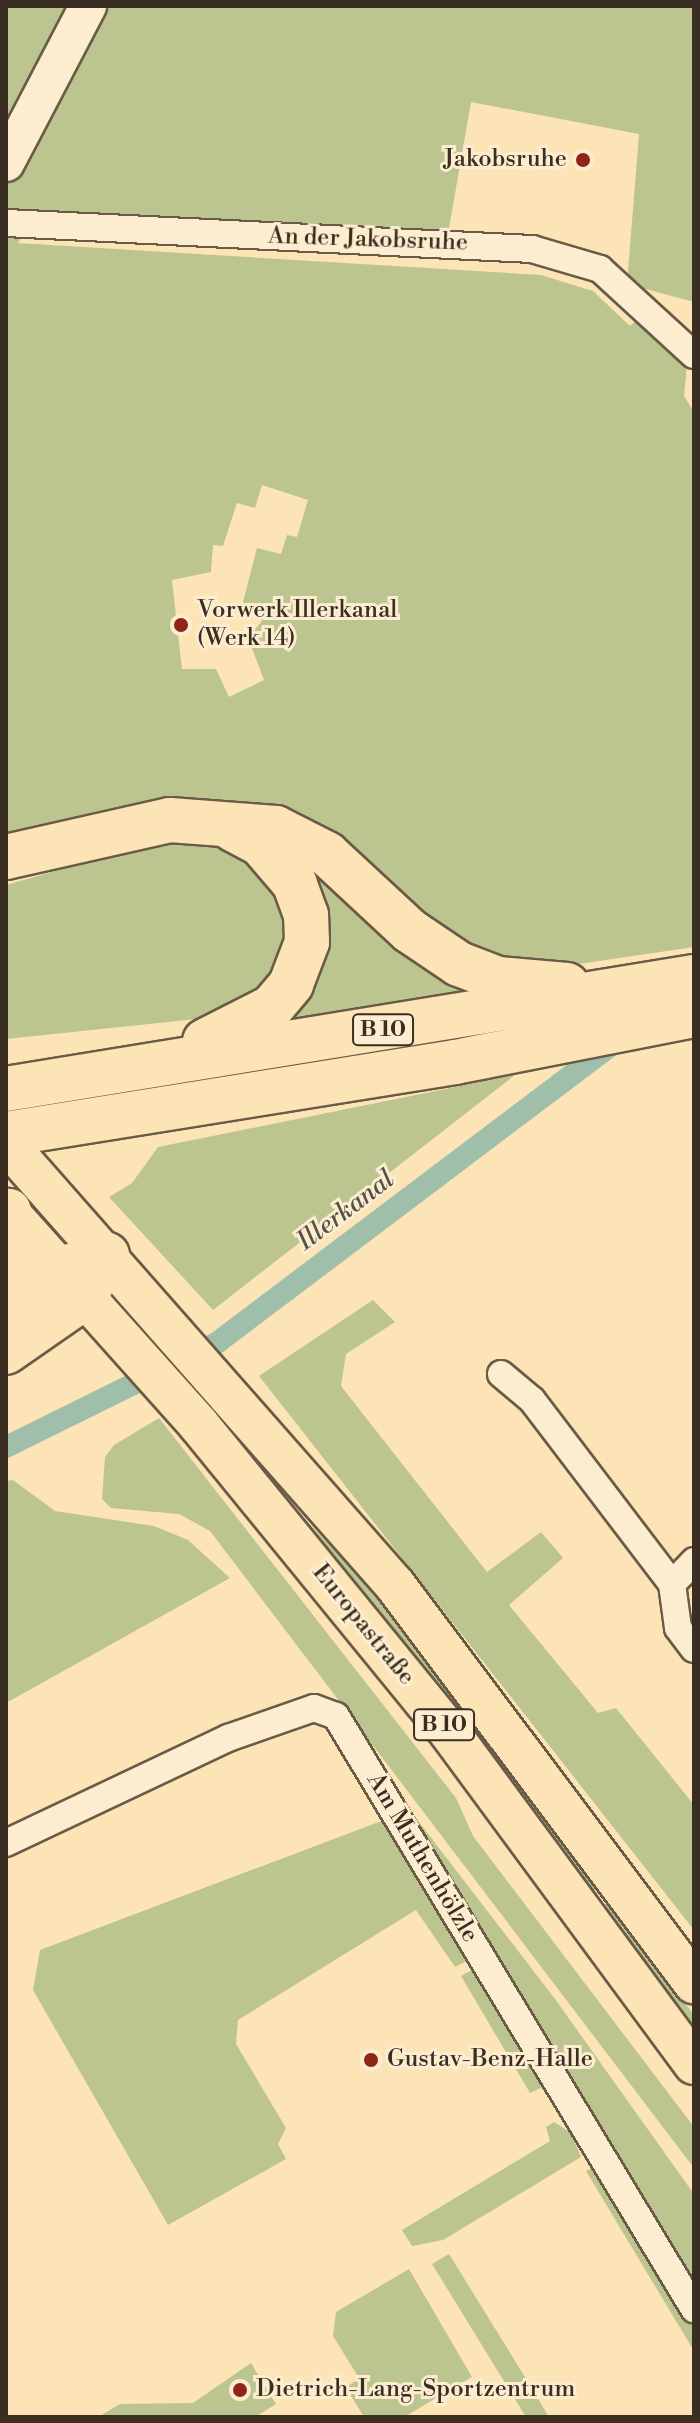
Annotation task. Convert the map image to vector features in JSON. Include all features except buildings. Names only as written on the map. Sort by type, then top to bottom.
[{"type":"highway","name":"B 10","points":[[13,853],[170,820],[247,822],[303,839],[358,880],[410,931],[477,972],[621,990]]},
{"type":"highway","points":[[143,1065],[258,1018],[291,984],[304,956],[306,915],[285,869],[261,844],[213,821]]},
{"type":"highway","name":"B 10","points":[[18,1088],[143,1065],[694,977]]},
{"type":"highway","name":"B 10","points":[[6,1134],[539,1045],[694,1015]]},
{"type":"highway","name":"B 10","points":[[6,1294],[16,1248],[7,1210]]},
{"type":"highway","points":[[6,1352],[73,1283],[107,1255]]},
{"type":"highway","points":[[6,1306],[73,1283]]},
{"type":"main road","points":[[6,163],[88,6]]},
{"type":"main road","name":"Europastraße","points":[[6,1143],[395,1585],[694,1983]]},
{"type":"main road","name":"Europastraße","points":[[7,1210],[199,1425],[450,1733],[694,2064]]},
{"type":"street","name":"An der Jakobsruhe","points":[[6,223],[532,249],[600,269],[694,355]]},
{"type":"street","points":[[501,1374],[532,1400],[672,1584],[678,1628],[694,1649]]},
{"type":"street","points":[[672,1584],[694,1561]]},
{"type":"street","name":"Am Muthenhölzle","points":[[6,1843],[228,1738],[314,1708],[336,1716],[694,2309]]},
{"type":"green space","points":[[6,6],[694,6],[694,302],[627,284],[639,134],[471,102],[448,234],[6,212]]},
{"type":"green space","points":[[24,233],[18,243],[541,275],[593,291],[630,326],[644,313],[687,365],[684,396],[694,412],[694,947],[538,970],[444,941],[335,847],[6,836],[6,236]],"holes":[[[262,485],[308,500],[297,537],[287,535],[281,554],[257,548],[243,602],[262,621],[248,638],[264,680],[229,697],[216,669],[182,669],[172,580],[211,572],[213,545],[223,546],[237,503],[255,508]]]},
{"type":"green space","points":[[179,836],[251,851],[293,916],[282,978],[206,1018],[6,1039],[6,885]]},
{"type":"green space","points":[[295,852],[489,990],[289,1021],[282,1012]]},
{"type":"green space","points":[[515,1075],[213,1310],[109,1197],[132,1183],[158,1147]]},
{"type":"green space","points":[[373,1300],[395,1322],[346,1354],[341,1386],[487,1572],[541,1532],[563,1558],[509,1605],[598,1713],[616,1708],[694,1805],[694,1930],[259,1376]]},
{"type":"green space","points":[[159,1418],[456,1798],[473,1836],[694,2127],[694,2168],[210,1531],[179,1514],[111,1508],[102,1499],[105,1457],[114,1445]]},
{"type":"green space","points":[[13,1480],[55,1511],[154,1526],[188,1540],[230,1578],[6,1703],[6,1481]]},
{"type":"green space","points":[[289,1503],[377,1594],[600,1886],[588,1894],[284,1507]]},
{"type":"green space","points":[[359,1744],[555,1999],[694,2194],[694,2292]]},
{"type":"green space","points":[[384,1820],[468,1960],[455,1967],[416,1910],[238,2020],[236,2044],[286,2128],[278,2144],[286,2159],[168,2225],[33,1990],[40,1950]]},
{"type":"green space","points":[[610,1903],[694,2015],[694,2042],[597,1912]]},
{"type":"green space","points":[[474,1969],[547,2085],[530,2093],[461,1976]]},
{"type":"green space","points":[[554,2122],[570,2132],[581,2157],[443,2240],[412,2246],[402,2230],[550,2141],[546,2127]]},
{"type":"green space","points":[[594,2167],[694,2328],[694,2351],[586,2171]]},
{"type":"green space","points":[[449,2254],[549,2417],[526,2417],[432,2264]]},
{"type":"green space","points":[[409,2269],[472,2377],[404,2417],[364,2417],[346,2388],[359,2378],[333,2336],[336,2312]]},
{"type":"green space","name":"Dietrich-Lang-Sportzentrum","points":[[251,2363],[276,2404],[255,2417],[98,2417],[120,2404],[193,2403]]},
{"type":"waterway","name":"Illerkanal","points":[[6,1447],[218,1342],[622,1037]]},
{"type":"place","name":"Jakobsruhe","points":[[583,160]]},
{"type":"place","name":"Vorwerk Illerkanal (Werk 14)","points":[[181,625]]},
{"type":"place","name":"Gustav-Benz-Halle","points":[[371,2060]]},
{"type":"place","name":"Dietrich-Lang-Sportzentrum","points":[[240,2390]]}]
